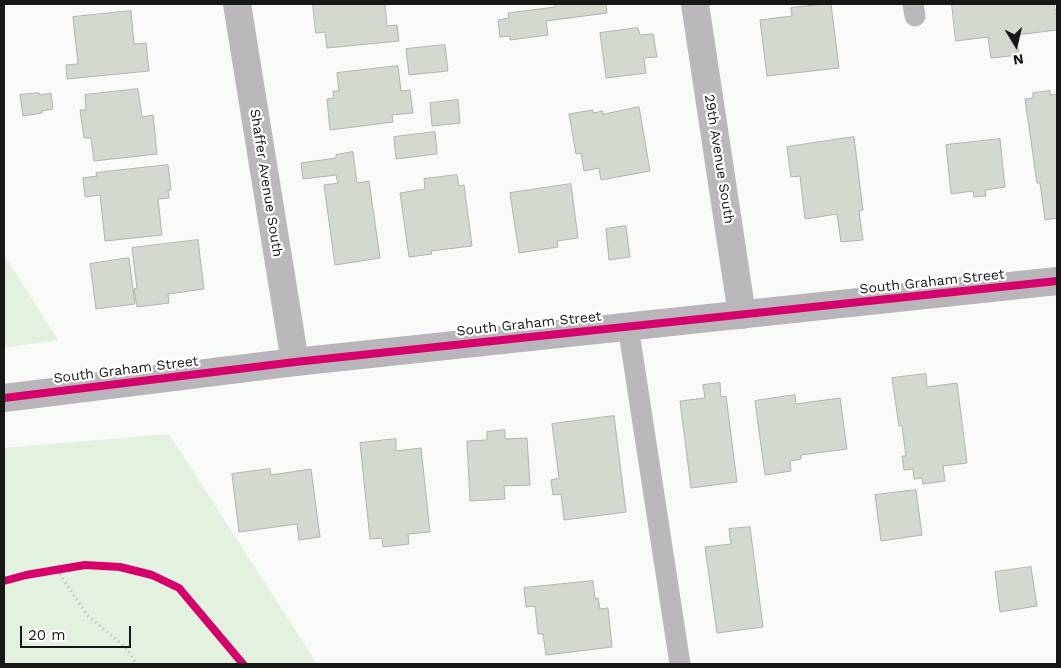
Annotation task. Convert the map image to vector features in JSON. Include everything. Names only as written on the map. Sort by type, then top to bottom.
[{"type":"street","name":"Shaffer Avenue South","points":[[237,4],[295,362]]},
{"type":"street","name":"29th Avenue South","points":[[695,4],[742,315]]},
{"type":"street","name":"South Graham Street","points":[[4,398],[295,362],[1057,281]]},
{"type":"lane","points":[[628,326],[680,664]]},
{"type":"path","points":[[66,568],[53,570],[87,615],[127,649],[136,664]]},
{"type":"green space","points":[[4,255],[58,340],[4,348]]},
{"type":"green space","points":[[169,434],[317,664],[4,664],[4,448]]},
{"type":"building","points":[[313,4],[385,4],[387,26],[397,25],[399,41],[327,48],[325,32],[316,33]]},
{"type":"building","points":[[555,4],[606,4],[607,13],[546,21],[548,35],[510,40],[510,36],[500,37],[498,20],[509,18],[508,13],[555,7]]},
{"type":"building","points":[[831,4],[839,68],[767,76],[760,20],[792,16],[791,8]]},
{"type":"building","points":[[952,4],[1054,4],[1055,10],[1057,9],[1057,30],[1016,35],[1019,55],[991,58],[988,37],[956,41]]},
{"type":"building","points":[[131,11],[134,44],[146,43],[149,71],[67,79],[66,65],[78,64],[73,17]]},
{"type":"building","points":[[638,28],[640,35],[653,34],[657,57],[644,58],[646,73],[606,78],[600,33]]},
{"type":"building","points":[[445,45],[448,71],[409,75],[406,49]]},
{"type":"building","points":[[398,66],[401,91],[410,90],[413,113],[392,115],[393,122],[330,130],[327,99],[334,98],[333,91],[339,91],[337,73]]},
{"type":"building","points":[[138,89],[142,117],[153,115],[157,154],[94,161],[91,138],[84,138],[80,110],[86,110],[85,95]]},
{"type":"building","points":[[1050,91],[1050,95],[1057,94],[1057,218],[1045,220],[1040,183],[1037,183],[1025,99],[1033,98],[1033,93]]},
{"type":"building","points":[[39,93],[40,95],[51,93],[53,109],[23,116],[20,95]]},
{"type":"building","points":[[458,100],[460,123],[432,126],[430,103]]},
{"type":"building","points":[[639,107],[650,171],[601,180],[599,168],[584,171],[581,153],[576,154],[569,114],[593,110],[593,113],[603,111],[603,114]]},
{"type":"building","points":[[435,132],[437,154],[396,159],[394,137]]},
{"type":"building","points":[[854,137],[863,210],[859,211],[863,240],[841,242],[837,214],[805,219],[800,176],[791,177],[787,147]]},
{"type":"building","points":[[1000,139],[1005,187],[985,190],[986,196],[974,197],[973,191],[951,194],[946,145]]},
{"type":"building","points":[[353,152],[357,183],[369,181],[380,258],[335,265],[324,185],[338,183],[336,175],[303,179],[301,163],[336,158],[336,155]]},
{"type":"building","points":[[168,165],[171,190],[168,190],[169,198],[158,199],[162,235],[105,241],[100,195],[85,197],[83,178],[97,176],[96,173]]},
{"type":"building","points":[[457,175],[459,186],[464,185],[472,246],[431,251],[432,254],[409,257],[400,193],[425,189],[424,179]]},
{"type":"building","points":[[571,184],[578,238],[557,241],[558,247],[519,253],[510,193]]},
{"type":"building","points":[[626,226],[630,257],[609,260],[606,229]]},
{"type":"building","points":[[198,240],[204,289],[168,294],[169,303],[137,307],[134,289],[137,288],[132,248]]},
{"type":"building","points":[[129,258],[135,304],[96,309],[90,264]]},
{"type":"building","points":[[926,374],[927,387],[957,383],[967,463],[943,466],[945,481],[923,484],[922,478],[914,479],[913,469],[904,470],[902,456],[906,456],[902,426],[899,426],[892,378]]},
{"type":"building","points":[[720,383],[721,397],[726,396],[737,482],[691,488],[680,401],[705,398],[703,385]]},
{"type":"building","points":[[795,395],[796,404],[840,398],[847,449],[801,455],[801,459],[790,461],[791,471],[765,475],[755,401]]},
{"type":"building","points":[[614,416],[626,512],[564,520],[561,494],[553,495],[551,480],[559,478],[552,424]]},
{"type":"building","points":[[505,430],[505,439],[527,438],[530,485],[504,486],[505,499],[470,501],[467,441],[487,440],[487,432]]},
{"type":"building","points":[[396,439],[396,451],[421,448],[430,532],[408,534],[409,544],[383,547],[382,538],[370,539],[360,443]]},
{"type":"building","points":[[270,469],[271,475],[311,469],[320,537],[299,540],[297,524],[239,532],[232,474]]},
{"type":"building","points":[[916,490],[922,535],[881,541],[875,495]]},
{"type":"building","points":[[750,527],[763,627],[717,633],[705,547],[731,544],[729,529]]},
{"type":"building","points":[[1031,567],[1037,606],[1000,612],[995,572]]},
{"type":"building","points":[[593,581],[595,599],[598,598],[600,609],[608,608],[612,647],[546,655],[543,634],[538,634],[535,606],[526,607],[524,588]]},
{"type":"cycle path","points":[[4,398],[295,362],[1057,281]]},
{"type":"cycle path","points":[[4,581],[26,575],[85,565],[120,567],[152,575],[179,588],[243,664]]}]
